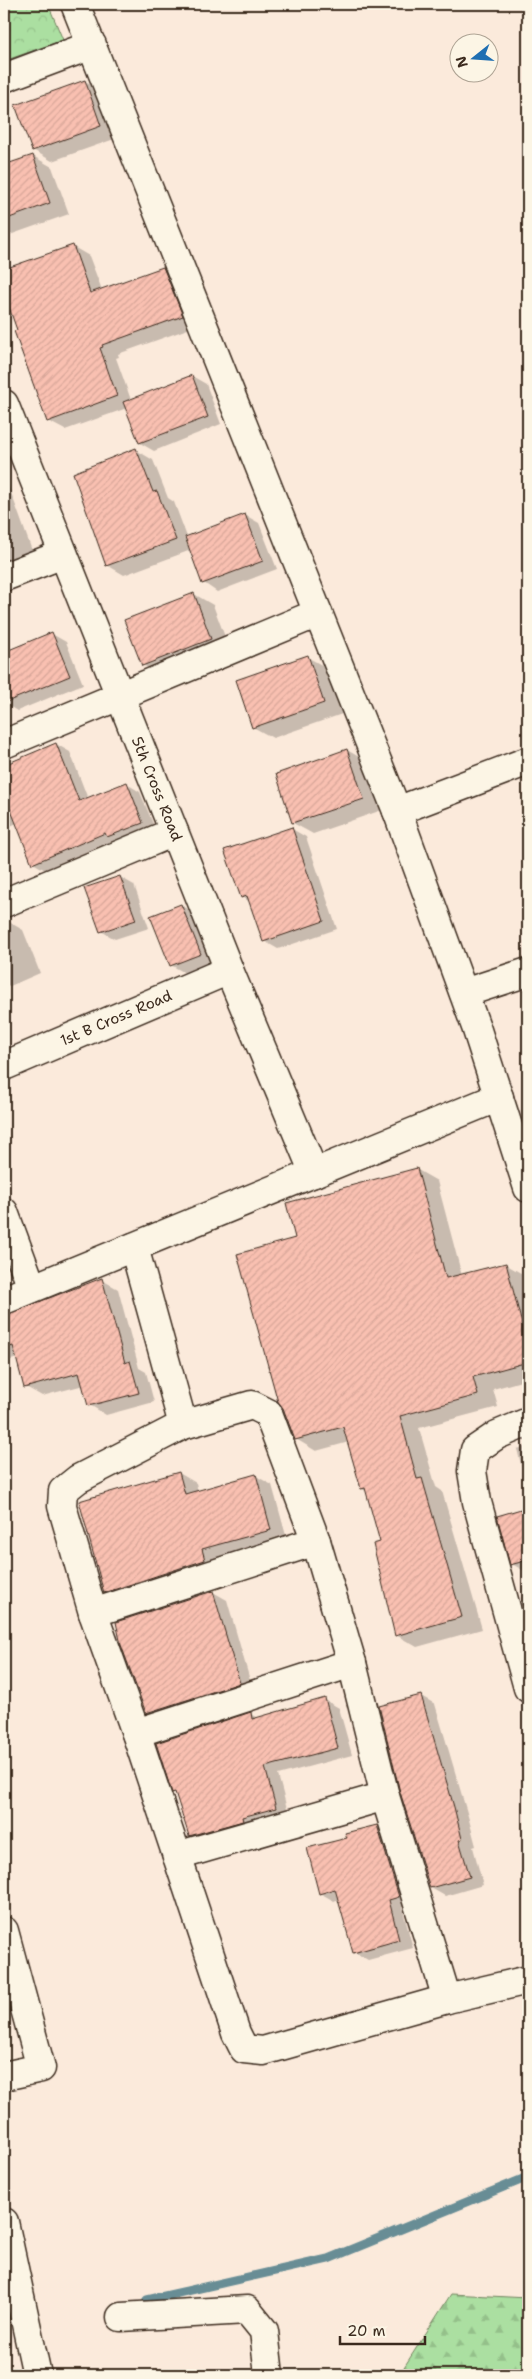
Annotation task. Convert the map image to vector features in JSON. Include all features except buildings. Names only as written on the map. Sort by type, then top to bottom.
[{"type":"street","points":[[75,4],[398,811],[464,993],[499,1097],[522,1149],[528,1188]]},
{"type":"street","points":[[4,78],[92,45]]},
{"type":"street","name":"5th Cross Road","points":[[6,418],[63,554],[229,970],[314,1173]]},
{"type":"street","points":[[4,577],[63,554]]},
{"type":"street","points":[[4,744],[119,694],[318,613]]},
{"type":"street","points":[[398,811],[528,761]]},
{"type":"street","points":[[4,903],[174,832]]},
{"type":"street","name":"1st B Cross Road","points":[[4,1066],[229,970]]},
{"type":"street","points":[[464,993],[528,972]]},
{"type":"street","points":[[4,1300],[499,1097]]},
{"type":"street","points":[[4,1212],[32,1288]]},
{"type":"street","points":[[134,1246],[183,1425]]},
{"type":"street","points":[[447,1999],[385,1796],[352,1663],[316,1541],[268,1413],[252,1405],[183,1425],[78,1479],[63,1491],[62,1506],[94,1613],[136,1732],[236,2032],[244,2049],[263,2051],[447,1999],[528,1980]]},
{"type":"street","points":[[528,1422],[497,1435],[475,1450],[472,1470],[476,1502],[528,1688]]},
{"type":"street","points":[[94,1613],[316,1541]]},
{"type":"street","points":[[136,1732],[352,1663]]},
{"type":"street","points":[[178,1856],[385,1796]]},
{"type":"street","points":[[4,1931],[41,2068],[4,2076]]},
{"type":"street","points":[[4,2222],[36,2375]]},
{"type":"street","points":[[121,2317],[247,2310],[264,2331],[269,2375]]},
{"type":"green space","points":[[4,4],[48,4],[63,40],[4,61]]},
{"type":"green space","points":[[451,2294],[528,2298],[528,2375],[399,2375]]},
{"type":"waterway","points":[[147,2300],[328,2259],[528,2177]]}]
